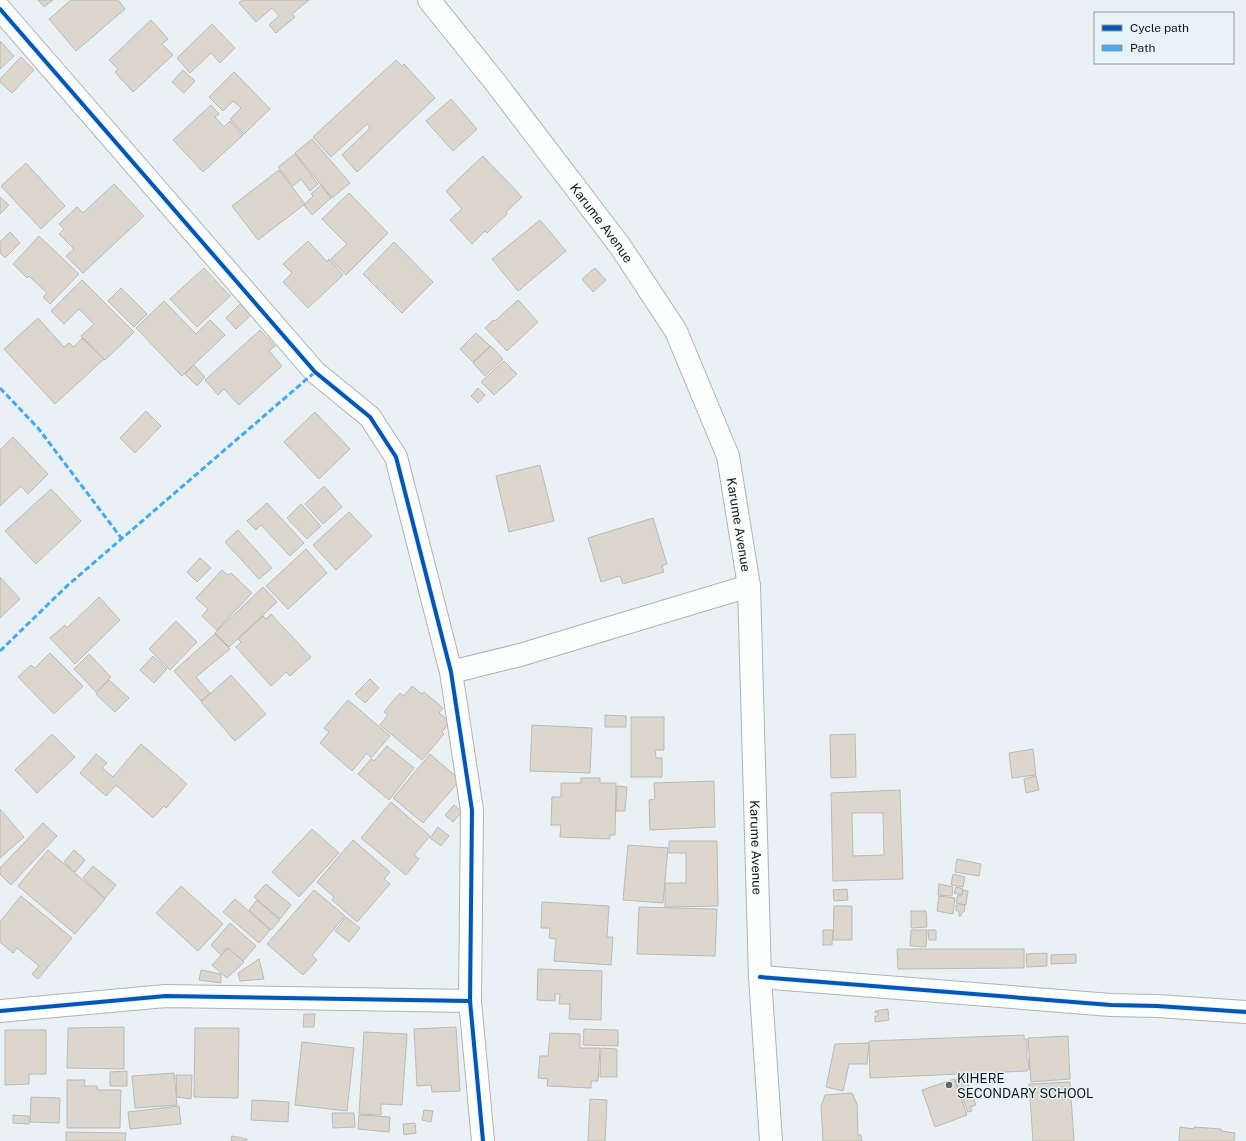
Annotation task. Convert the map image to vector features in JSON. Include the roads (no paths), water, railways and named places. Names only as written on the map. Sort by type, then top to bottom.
[{"type":"street","name":"Karume Avenue","points":[[429,0],[495,82],[620,246],[676,331],[728,456],[749,586],[760,977],[771,1141]]},
{"type":"street","points":[[0,9],[315,372],[370,417],[396,457],[451,672],[472,810],[470,1001],[483,1141]]},
{"type":"street","points":[[451,672],[520,655],[749,586]]},
{"type":"street","points":[[760,977],[1111,1005],[1157,1006],[1246,1012]]},
{"type":"street","points":[[0,1011],[166,996],[470,1001]]},
{"type":"place","name":"KIHERE SECONDARY SCHOOL","points":[[949,1085]]}]
